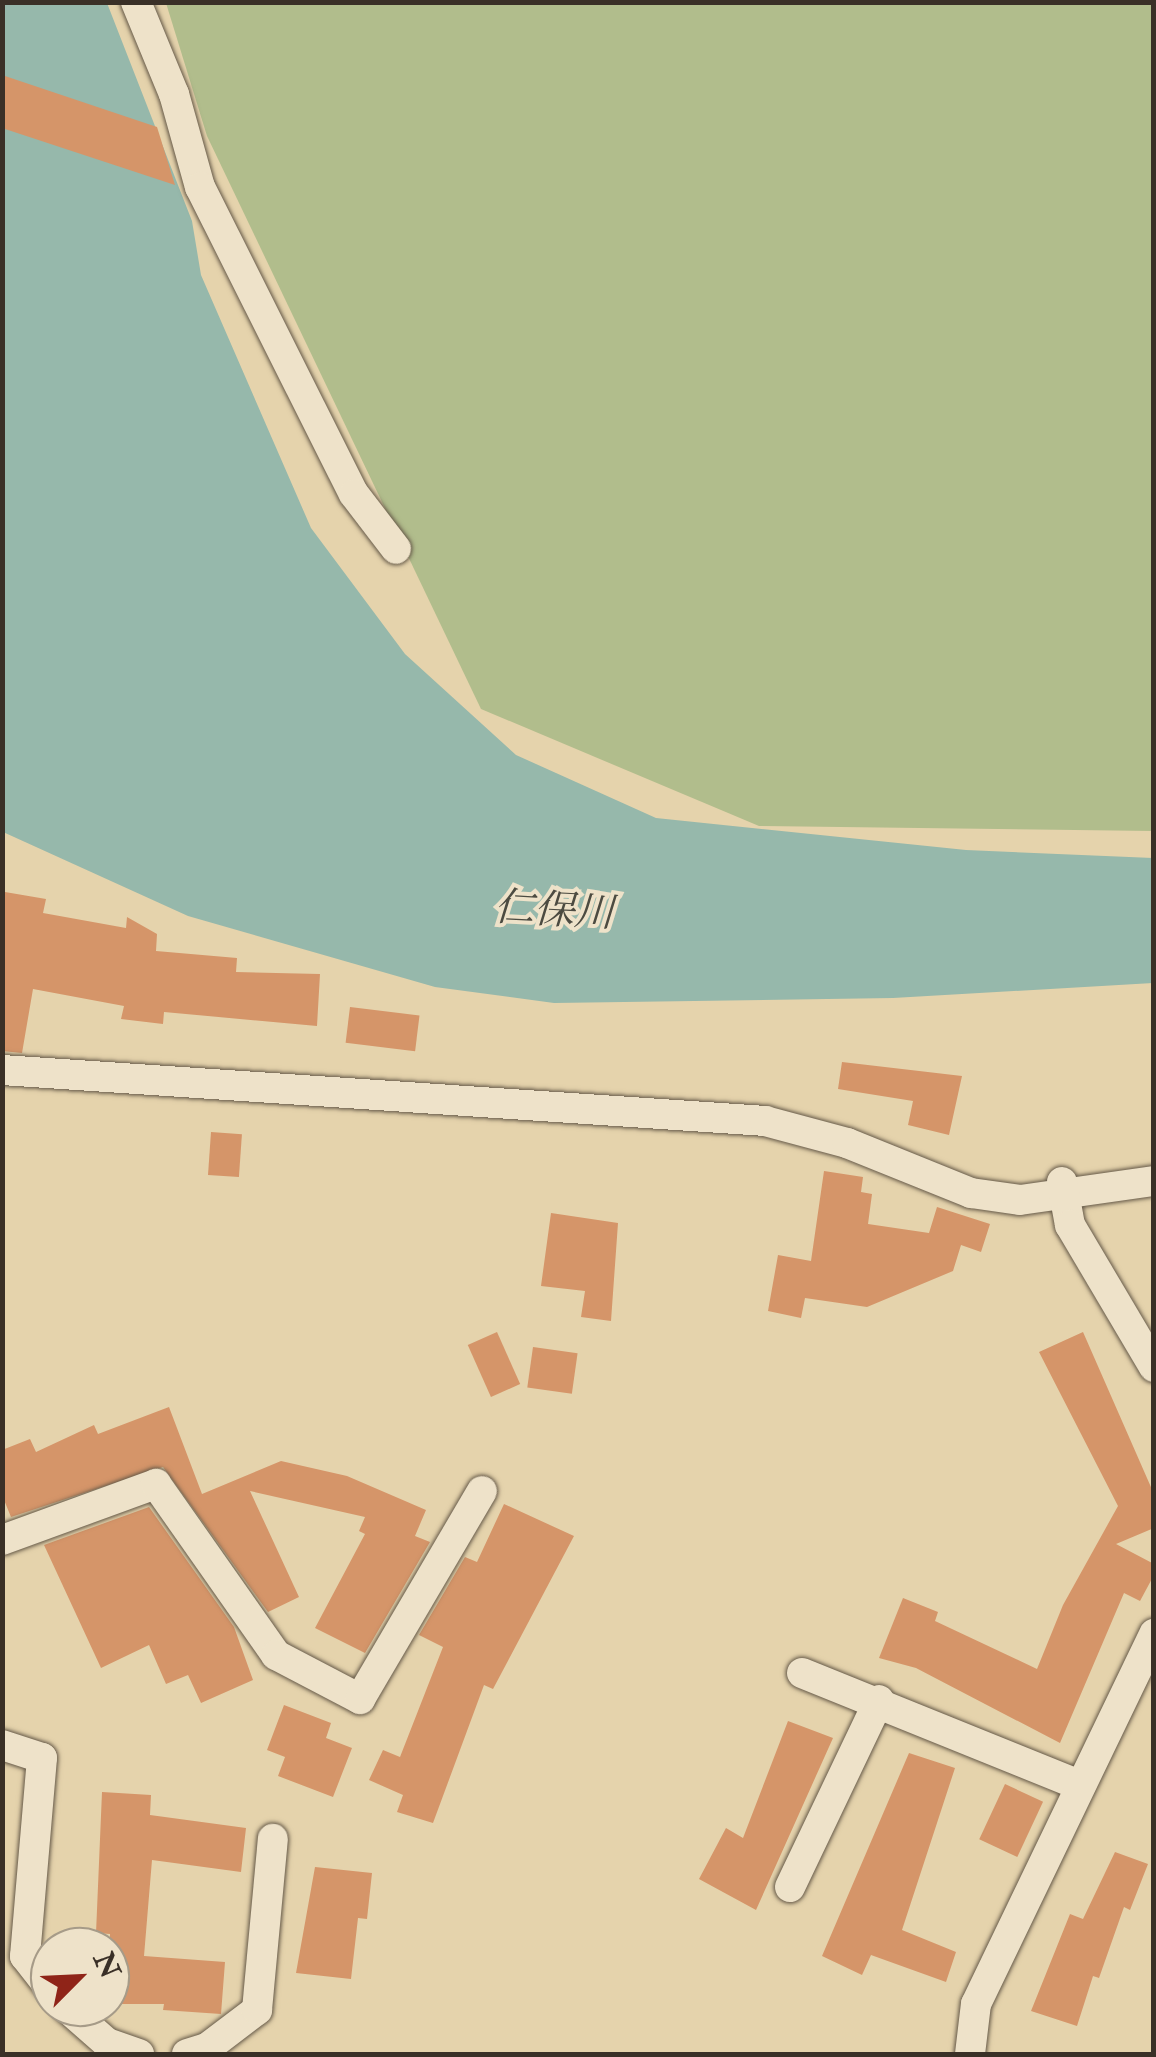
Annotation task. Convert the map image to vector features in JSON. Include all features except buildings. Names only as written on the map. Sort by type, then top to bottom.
[{"type":"street","points":[[136,2],[174,94],[200,187],[354,494],[396,549]]},
{"type":"street","points":[[2,1070],[734,1117],[847,1143],[971,1193],[1154,1181]]},
{"type":"street","points":[[1062,1188],[1070,1225],[1154,1367]]},
{"type":"street","points":[[2,1540],[156,1484],[276,1655],[360,1699],[482,1491]]},
{"type":"street","points":[[970,2054],[976,2004],[1154,1634]]},
{"type":"street","points":[[802,1674],[879,1700],[1079,1785]]},
{"type":"street","points":[[790,1886],[879,1700]]},
{"type":"street","points":[[2,1746],[42,1758],[25,1956],[30,1962]]},
{"type":"street","points":[[187,2054],[207,2048],[256,2010],[273,1839]]},
{"type":"street","points":[[89,2027],[107,2043],[139,2054]]},
{"type":"green space","points":[[166,3],[1153,3],[1153,831],[759,826],[481,709],[207,136]]},
{"type":"water","name":"仁保川","points":[[3,3],[107,3],[192,221],[201,275],[311,528],[405,654],[516,755],[656,818],[966,850],[1153,858],[1153,983],[893,998],[554,1003],[435,987],[188,916],[3,832]]}]
